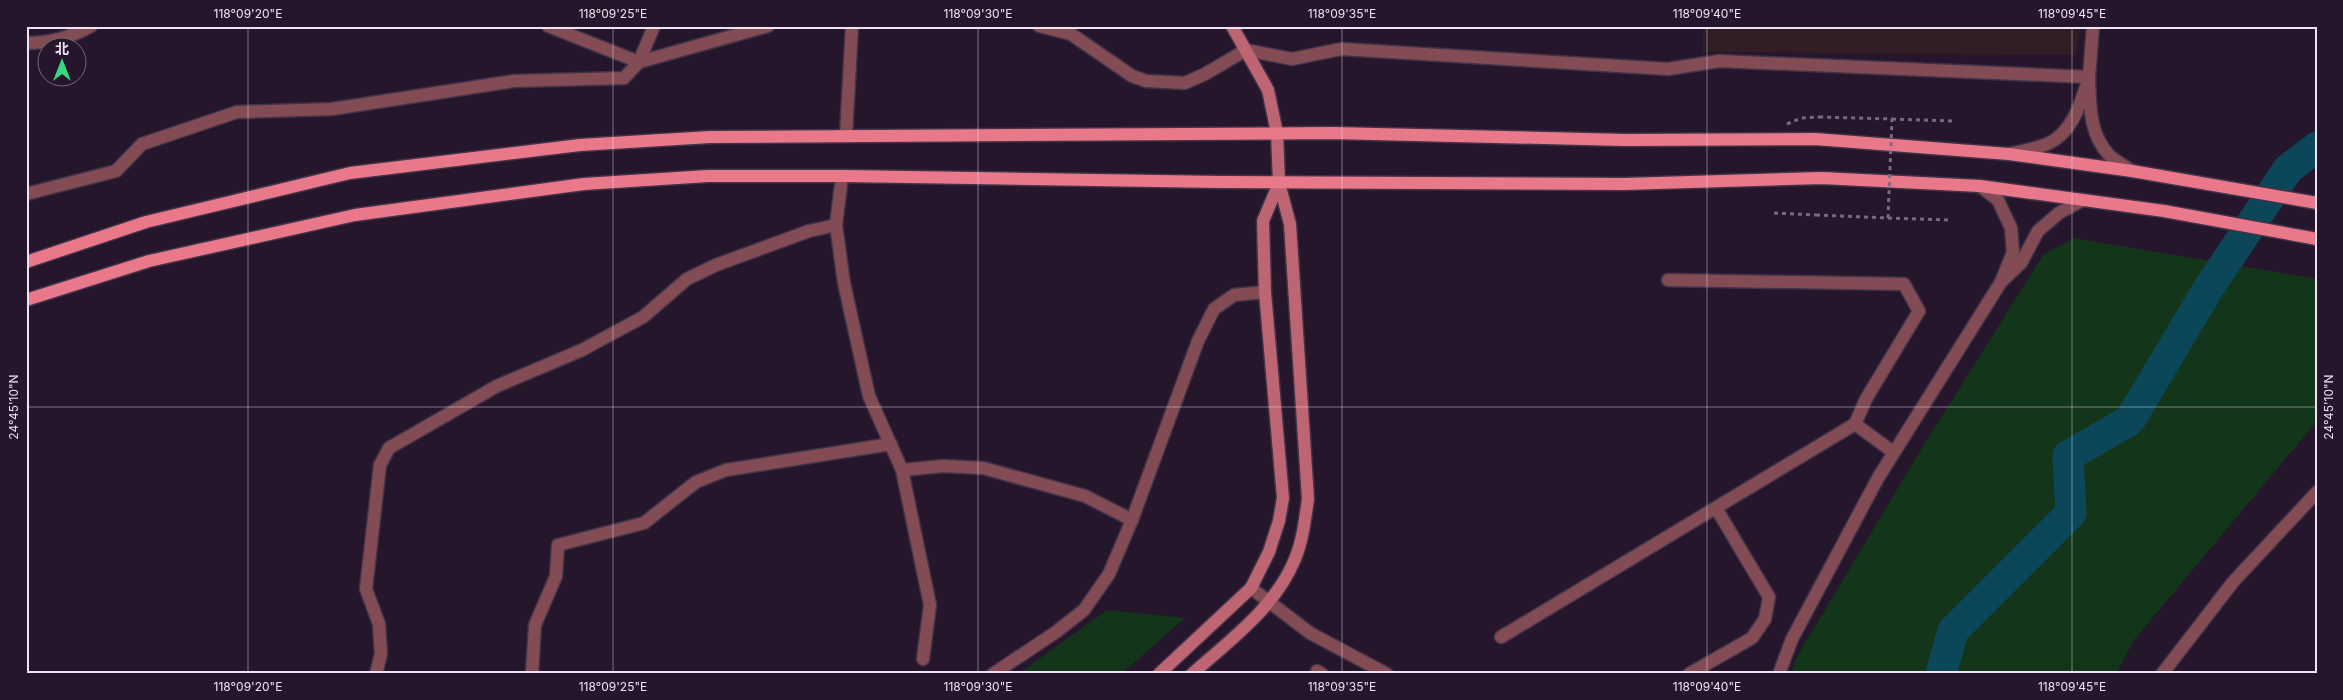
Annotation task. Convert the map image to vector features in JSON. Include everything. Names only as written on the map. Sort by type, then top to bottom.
[{"type":"main road","points":[[1192,674],[1270,602],[1295,560],[1304,527],[1308,499],[1290,224],[1279,183],[1277,133],[1268,90],[1232,26]]},
{"type":"main road","points":[[26,262],[146,222],[350,173],[580,145],[710,137],[1277,133],[1625,140],[1815,139],[2009,154],[2132,171],[2317,203]]},
{"type":"main road","points":[[26,300],[148,261],[355,216],[584,184],[708,176],[842,176],[1279,183],[1625,184],[1822,178],[1980,186],[2164,211],[2317,239]]},
{"type":"main road","points":[[1159,674],[1251,588],[1269,552],[1280,521],[1283,498],[1265,292],[1263,221],[1279,183]]},
{"type":"street","points":[[26,43],[46,43],[78,34],[91,26]]},
{"type":"street","points":[[548,26],[639,62],[768,26]]},
{"type":"street","points":[[26,194],[116,171],[142,144],[236,112],[332,109],[514,82],[624,78],[639,62],[654,26]]},
{"type":"street","points":[[846,135],[852,26]]},
{"type":"street","points":[[1039,26],[1071,34],[1132,76],[1146,81],[1185,83],[1205,74],[1246,50],[1292,59],[1341,49],[1668,69],[1719,61],[2089,77]]},
{"type":"street","points":[[2093,26],[2089,77],[2090,109],[2094,132],[2110,156],[2132,171]]},
{"type":"street","points":[[2009,154],[2048,144],[2068,128],[2079,109],[2089,77]]},
{"type":"street","points":[[842,176],[836,225],[844,282],[869,396],[902,470],[930,605],[922,659]]},
{"type":"street","points":[[1980,186],[1998,200],[2012,228],[2013,252],[2002,282]]},
{"type":"street","points":[[1779,674],[1792,639],[1893,452],[2002,282],[2021,263],[2038,231],[2059,213],[2083,200]]},
{"type":"street","points":[[376,674],[381,654],[379,624],[366,588],[380,465],[389,448],[497,386],[582,350],[643,317],[687,279],[716,265],[800,234],[836,225]]},
{"type":"street","points":[[1501,637],[1855,424],[1866,399],[1919,311],[1904,284],[1668,280]]},
{"type":"street","points":[[993,674],[1056,632],[1084,610],[1109,574],[1132,520],[1198,342],[1214,309],[1234,296],[1265,292]]},
{"type":"street","points":[[1855,424],[1893,452]]},
{"type":"street","points":[[532,674],[535,625],[556,576],[558,545],[644,523],[696,482],[726,470],[890,444]]},
{"type":"street","points":[[902,470],[943,466],[983,468],[1085,496],[1132,520]]},
{"type":"street","points":[[2162,674],[2233,582],[2317,492]]},
{"type":"street","points":[[1689,674],[1752,638],[1765,619],[1769,597],[1716,508]]},
{"type":"street","points":[[1251,588],[1310,633],[1387,674]]},
{"type":"path","points":[[1785,124],[1800,118],[1820,117],[1952,121]]},
{"type":"path","points":[[1888,218],[1892,119]]},
{"type":"path","points":[[1774,214],[1951,220]]},
{"type":"shaded area","points":[[1703,26],[2081,26],[2075,55],[1703,52]]},
{"type":"green space","points":[[2074,238],[2317,279],[2317,421],[2134,640],[2116,674],[1791,674],[1795,660],[1917,456],[2043,255]]},
{"type":"green space","points":[[1107,610],[1185,618],[1121,674],[1018,674]]},
{"type":"waterway","points":[[1941,674],[1953,631],[2071,513],[2068,456],[2130,420],[2208,289],[2288,169],[2317,147]]}]
